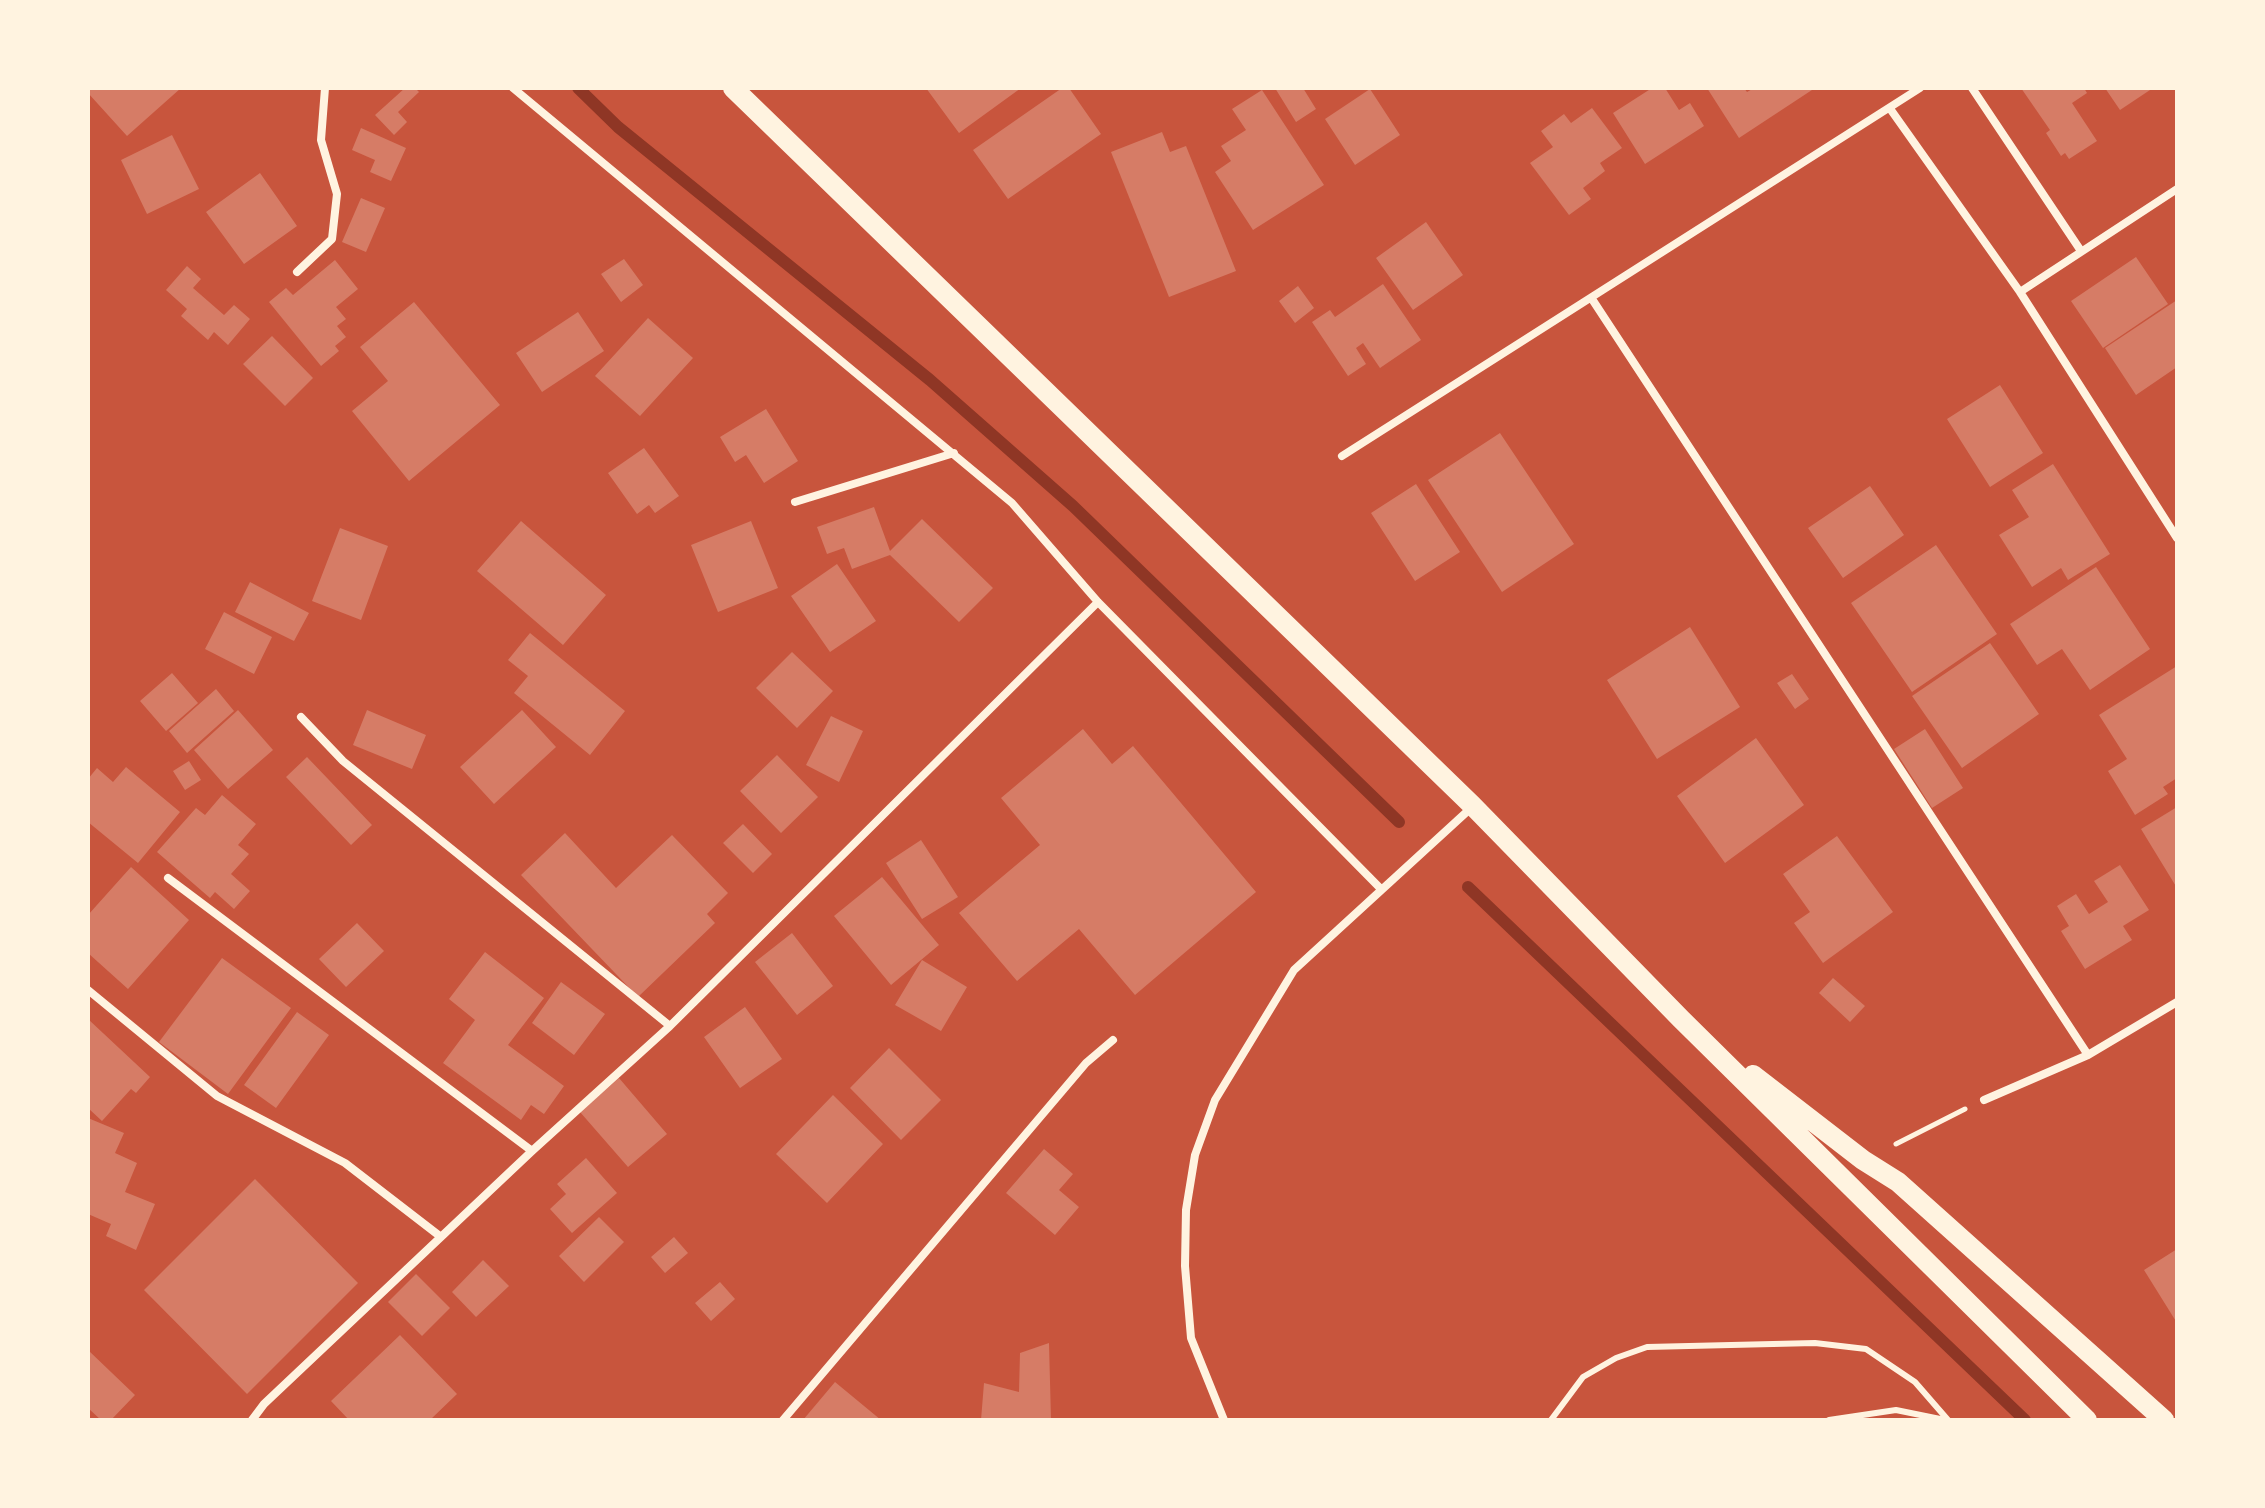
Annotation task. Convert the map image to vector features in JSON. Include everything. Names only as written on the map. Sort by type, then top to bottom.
[{"type":"main road","points":[[733,88],[1473,806],[1681,1019],[2087,1420]]},
{"type":"main road","points":[[1681,1019],[1863,1160],[1898,1182],[2164,1420]]},
{"type":"street","points":[[297,272],[332,239],[337,194],[321,140],[325,88]]},
{"type":"street","points":[[513,88],[1012,503],[1098,602],[1380,888]]},
{"type":"street","points":[[1342,456],[1891,110],[1920,88]]},
{"type":"street","points":[[1972,88],[2081,251]]},
{"type":"street","points":[[1891,110],[2020,292],[2177,538]]},
{"type":"street","points":[[2020,292],[2177,189]]},
{"type":"street","points":[[1592,299],[2088,1055]]},
{"type":"street","points":[[795,502],[954,453]]},
{"type":"street","points":[[252,1420],[264,1404],[532,1151],[670,1026],[944,750],[1098,602]]},
{"type":"street","points":[[301,717],[343,761],[670,1026]]},
{"type":"street","points":[[1224,1420],[1191,1338],[1185,1266],[1186,1210],[1195,1155],[1215,1100],[1294,970],[1473,806]]},
{"type":"street","points":[[168,878],[532,1151]]},
{"type":"street","points":[[88,990],[217,1096],[345,1163],[441,1237]]},
{"type":"street","points":[[1984,1100],[2088,1055],[2177,1002]]},
{"type":"street","points":[[783,1420],[1086,1063],[1113,1040]]},
{"type":"lane","points":[[1551,1420],[1583,1377],[1616,1358],[1647,1347],[1815,1343],[1866,1349],[1915,1382],[1946,1420]]},
{"type":"lane","points":[[1829,1420],[1896,1410],[1946,1420]]},
{"type":"path","points":[[1863,1160],[1984,1100]]},
{"type":"building","points":[[88,88],[181,88],[127,136],[88,93]]},
{"type":"building","points":[[405,88],[415,88],[419,92],[398,112],[407,122],[394,135],[375,115]]},
{"type":"building","points":[[926,88],[1021,88],[959,133]]},
{"type":"building","points":[[1062,88],[1069,88],[1101,134],[1008,199],[973,150]]},
{"type":"building","points":[[1275,88],[1303,88],[1316,109],[1296,122]]},
{"type":"building","points":[[1652,88],[1665,88],[1679,110],[1690,103],[1704,126],[1645,164],[1613,113]]},
{"type":"building","points":[[1707,88],[1744,88],[1747,92],[1754,88],[1815,88],[1739,138]]},
{"type":"building","points":[[2021,88],[2084,88],[2087,93],[2072,103],[2097,141],[2069,159],[2065,153],[2061,156],[2046,133],[2050,130]]},
{"type":"building","points":[[2105,88],[2153,88],[2120,110]]},
{"type":"building","points":[[1370,89],[1400,135],[1355,165],[1325,119]]},
{"type":"building","points":[[1262,90],[1324,185],[1253,230],[1215,172],[1231,161],[1221,146],[1246,130],[1232,109]]},
{"type":"building","points":[[1592,108],[1622,148],[1600,163],[1605,171],[1583,188],[1591,199],[1569,215],[1530,163],[1553,147],[1541,131],[1564,114],[1571,123]]},
{"type":"building","points":[[361,128],[406,148],[391,181],[370,172],[375,160],[352,150]]},
{"type":"building","points":[[1162,132],[1170,152],[1186,146],[1236,271],[1169,297],[1111,152]]},
{"type":"building","points":[[172,135],[199,189],[147,214],[121,160]]},
{"type":"building","points":[[260,173],[297,226],[244,264],[206,212]]},
{"type":"building","points":[[361,198],[385,208],[366,252],[342,242]]},
{"type":"building","points":[[1426,222],[1463,275],[1413,310],[1376,258]]},
{"type":"building","points":[[2136,257],[2168,304],[2103,348],[2071,301]]},
{"type":"building","points":[[624,259],[643,285],[621,302],[601,274]]},
{"type":"building","points":[[335,260],[358,289],[336,307],[346,319],[337,326],[346,337],[335,346],[339,351],[321,366],[269,302],[286,288],[293,295]]},
{"type":"building","points":[[187,266],[201,279],[193,288],[224,315],[234,305],[250,319],[228,345],[214,332],[208,340],[181,316],[187,309],[166,290]]},
{"type":"building","points":[[1383,284],[1421,340],[1380,368],[1363,343],[1356,348],[1366,364],[1348,376],[1312,322],[1330,310],[1335,317]]},
{"type":"building","points":[[1298,286],[1314,308],[1295,323],[1279,301]]},
{"type":"building","points":[[2177,300],[2177,367],[2136,395],[2105,348]]},
{"type":"building","points":[[414,302],[500,405],[409,481],[352,411],[388,381],[360,347]]},
{"type":"building","points":[[578,312],[604,351],[542,392],[516,353]]},
{"type":"building","points":[[648,318],[693,358],[640,416],[595,376]]},
{"type":"building","points":[[272,336],[313,378],[285,406],[243,364]]},
{"type":"building","points":[[2000,385],[2043,453],[1990,487],[1947,419]]},
{"type":"building","points":[[766,409],[798,461],[764,483],[746,455],[735,462],[720,437]]},
{"type":"building","points":[[1500,433],[1574,544],[1502,592],[1428,480]]},
{"type":"building","points":[[644,448],[679,496],[655,513],[649,505],[637,514],[608,473]]},
{"type":"building","points":[[2053,464],[2110,554],[2068,580],[2061,568],[2032,587],[1999,535],[2029,517],[2012,490]]},
{"type":"building","points":[[1416,484],[1460,552],[1415,581],[1371,513]]},
{"type":"building","points":[[1870,486],[1904,535],[1843,578],[1808,528]]},
{"type":"building","points":[[874,507],[890,551],[922,519],[993,588],[959,622],[890,555],[852,569],[844,548],[827,554],[817,527]]},
{"type":"building","points":[[521,521],[606,595],[563,645],[477,571]]},
{"type":"building","points":[[751,521],[778,588],[718,612],[691,545]]},
{"type":"building","points":[[340,528],[388,546],[361,620],[312,601]]},
{"type":"building","points":[[1936,545],[1997,634],[1912,692],[1851,603]]},
{"type":"building","points":[[837,564],[876,621],[830,652],[791,596]]},
{"type":"building","points":[[2096,567],[2150,649],[2090,690],[2062,649],[2037,665],[2010,624]]},
{"type":"building","points":[[250,582],[309,613],[294,641],[235,612]]},
{"type":"building","points":[[224,612],[272,637],[254,674],[205,649]]},
{"type":"building","points":[[1690,627],[1740,707],[1657,759],[1607,680]]},
{"type":"building","points":[[530,633],[625,711],[590,755],[514,693],[528,676],[508,660]]},
{"type":"building","points":[[1990,643],[2039,714],[1962,768],[1912,696]]},
{"type":"building","points":[[792,652],[833,691],[797,728],[756,688]]},
{"type":"building","points":[[2177,666],[2177,778],[2163,787],[2168,794],[2135,815],[2108,771],[2127,759],[2099,715]]},
{"type":"building","points":[[172,673],[198,703],[166,731],[140,701]]},
{"type":"building","points":[[1792,674],[1809,699],[1795,709],[1777,683]]},
{"type":"building","points":[[216,689],[234,711],[187,753],[169,731]]},
{"type":"building","points":[[238,710],[273,750],[228,789],[194,750]]},
{"type":"building","points":[[367,710],[426,735],[412,769],[353,745]]},
{"type":"building","points":[[522,710],[556,747],[494,804],[460,767]]},
{"type":"building","points":[[831,716],[863,731],[839,782],[806,765]]},
{"type":"building","points":[[1083,729],[1112,764],[1133,746],[1256,892],[1135,995],[1079,929],[1017,981],[959,913],[1040,845],[1001,798]]},
{"type":"building","points":[[1925,729],[1963,788],[1932,808],[1894,749]]},
{"type":"building","points":[[1756,738],[1804,805],[1725,863],[1677,796]]},
{"type":"building","points":[[777,755],[818,797],[781,833],[740,791]]},
{"type":"building","points":[[307,757],[372,825],[351,845],[286,777]]},
{"type":"building","points":[[189,761],[201,780],[185,790],[173,771]]},
{"type":"building","points":[[126,767],[180,812],[138,863],[88,822],[88,779],[97,768],[113,782]]},
{"type":"building","points":[[222,795],[256,824],[238,845],[249,854],[231,874],[250,891],[234,909],[215,892],[210,898],[157,852],[196,808],[205,815]]},
{"type":"building","points":[[2177,807],[2177,888],[2141,829]]},
{"type":"building","points":[[743,824],[772,854],[753,873],[723,843]]},
{"type":"building","points":[[565,833],[616,888],[672,835],[728,893],[707,914],[715,923],[638,997],[521,875]]},
{"type":"building","points":[[1837,836],[1893,912],[1823,963],[1794,923],[1810,912],[1783,874]]},
{"type":"building","points":[[921,840],[958,897],[922,919],[886,863]]},
{"type":"building","points":[[2120,865],[2149,910],[2123,926],[2132,940],[2085,969],[2061,931],[2069,926],[2057,906],[2076,894],[2089,914],[2108,902],[2094,881]]},
{"type":"building","points":[[131,867],[189,920],[128,989],[88,953],[88,915]]},
{"type":"building","points":[[882,877],[939,945],[891,985],[834,916]]},
{"type":"building","points":[[357,923],[384,951],[346,987],[319,959]]},
{"type":"building","points":[[792,933],[833,986],[797,1015],[755,962]]},
{"type":"building","points":[[485,952],[544,998],[508,1045],[564,1086],[544,1114],[531,1105],[521,1120],[443,1063],[475,1020],[449,999]]},
{"type":"building","points":[[222,958],[291,1008],[228,1094],[159,1042]]},
{"type":"building","points":[[922,960],[967,987],[941,1031],[895,1005]]},
{"type":"building","points":[[1833,978],[1865,1006],[1850,1022],[1819,993]]},
{"type":"building","points":[[561,982],[605,1014],[574,1055],[532,1023]]},
{"type":"building","points":[[745,1007],[782,1059],[740,1088],[704,1037]]},
{"type":"building","points":[[297,1012],[329,1035],[276,1108],[244,1085]]},
{"type":"building","points":[[88,1019],[150,1077],[136,1093],[131,1089],[102,1121],[88,1108]]},
{"type":"building","points":[[889,1048],[941,1100],[901,1140],[850,1088]]},
{"type":"building","points":[[619,1078],[667,1134],[628,1167],[580,1112]]},
{"type":"building","points":[[833,1095],[883,1144],[827,1203],[776,1154]]},
{"type":"building","points":[[88,1118],[124,1133],[115,1153],[137,1163],[125,1192],[155,1204],[136,1250],[106,1236],[111,1224],[88,1214]]},
{"type":"building","points":[[1044,1149],[1073,1174],[1059,1190],[1079,1207],[1055,1235],[1006,1193]]},
{"type":"building","points":[[586,1158],[617,1193],[572,1233],[550,1209],[566,1194],[557,1184]]},
{"type":"building","points":[[255,1179],[358,1283],[247,1394],[144,1290]]},
{"type":"building","points":[[599,1217],[624,1242],[584,1282],[559,1256]]},
{"type":"building","points":[[674,1237],[688,1253],[665,1273],[651,1257]]},
{"type":"building","points":[[2177,1249],[2177,1323],[2144,1270]]},
{"type":"building","points":[[483,1260],[509,1286],[476,1317],[452,1292]]},
{"type":"building","points":[[416,1274],[450,1308],[422,1336],[388,1302]]},
{"type":"building","points":[[720,1282],[735,1299],[711,1321],[695,1303]]},
{"type":"building","points":[[400,1335],[457,1394],[430,1420],[349,1420],[331,1401]]},
{"type":"building","points":[[1049,1343],[1051,1420],[981,1420],[984,1383],[1019,1392],[1020,1353]]},
{"type":"building","points":[[88,1350],[135,1395],[111,1420],[101,1420],[88,1408]]},
{"type":"building","points":[[835,1382],[881,1420],[803,1420]]},
{"type":"waterway","points":[[578,88],[618,127],[930,380],[1073,506],[1399,822]]},
{"type":"waterway","points":[[1468,887],[2025,1420]]}]
